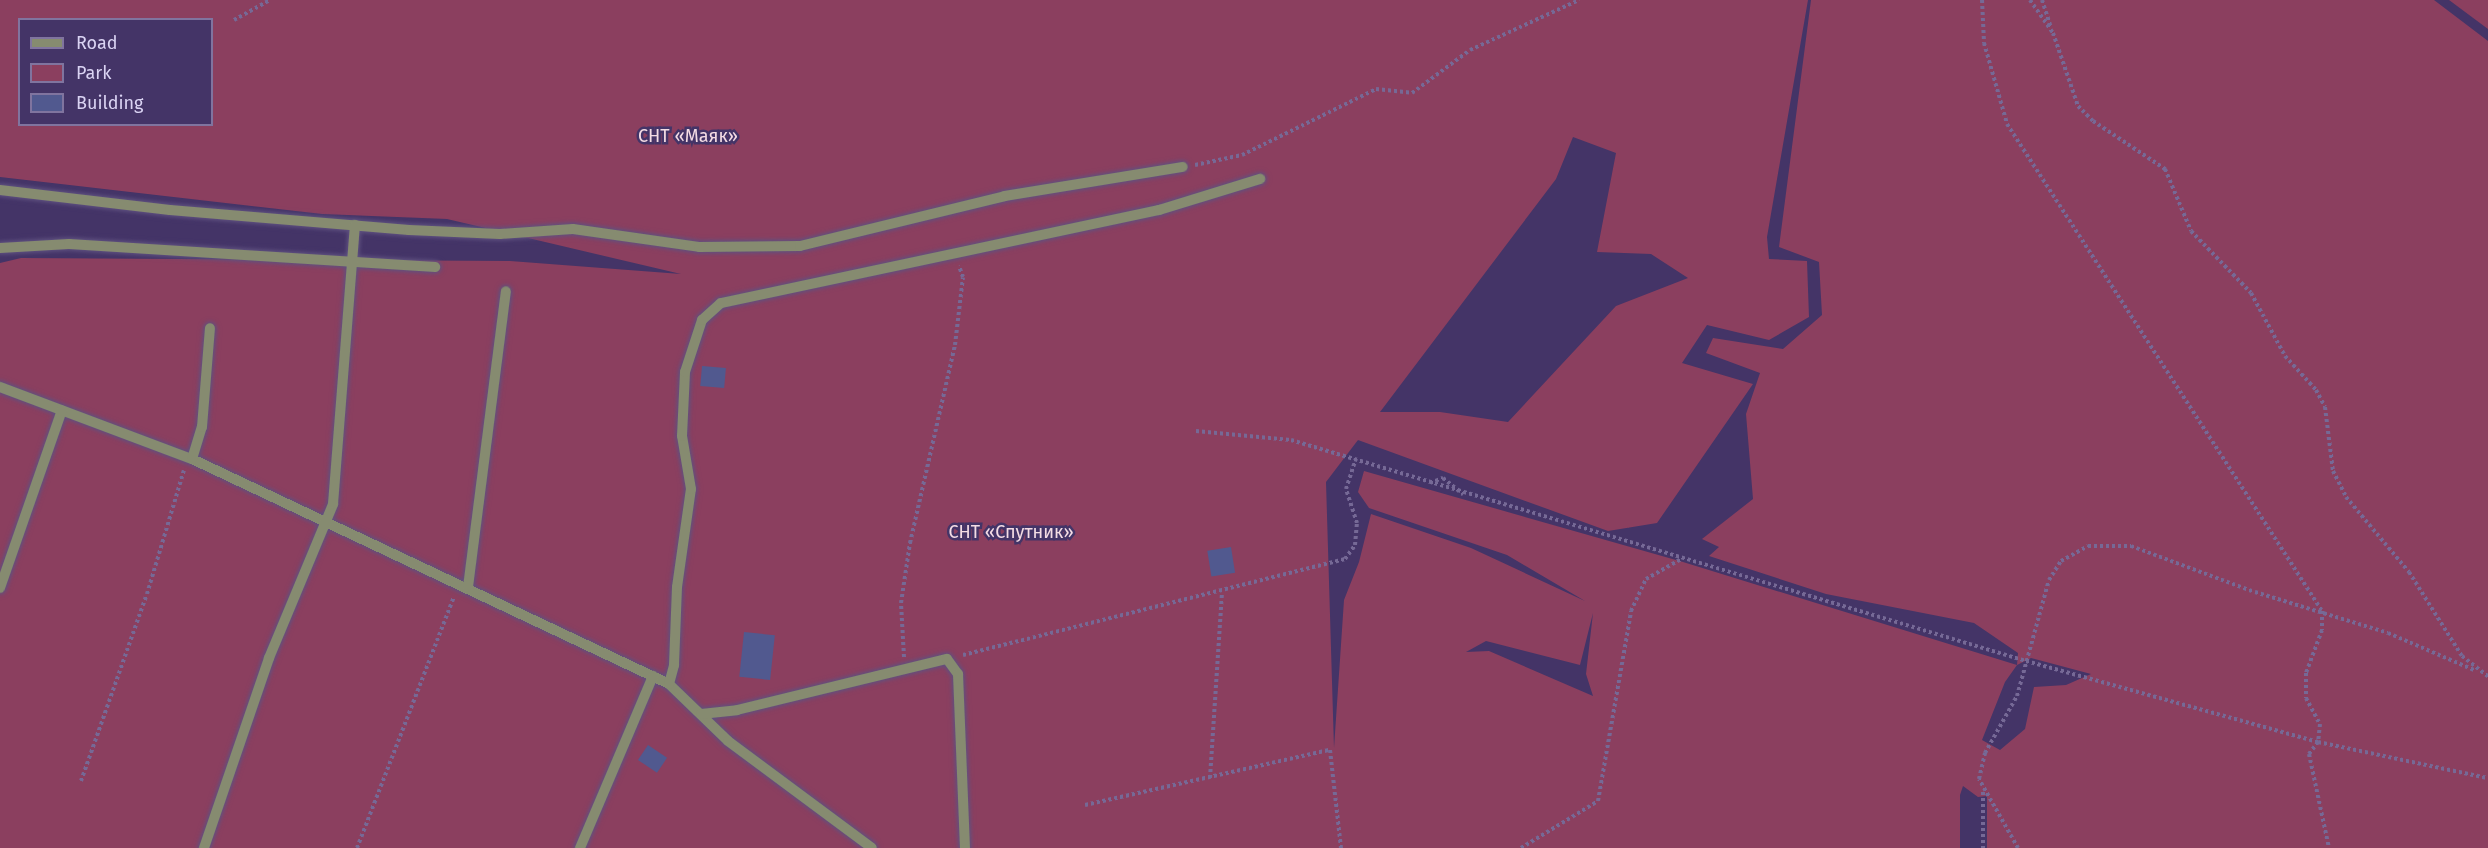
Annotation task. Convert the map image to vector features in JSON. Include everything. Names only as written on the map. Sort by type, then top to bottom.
[{"type":"street","points":[[0,190],[355,225],[500,234],[573,229],[699,247],[800,246],[1005,196],[1183,167]]},
{"type":"street","points":[[669,684],[674,665],[677,587],[691,489],[682,436],[685,372],[702,320],[721,303],[1159,210],[1260,179]]},
{"type":"street","points":[[204,848],[269,658],[333,504],[355,225]]},
{"type":"street","points":[[0,248],[69,244],[353,260],[435,267]]},
{"type":"street","points":[[464,585],[506,291]]},
{"type":"street","points":[[189,458],[202,428],[210,328]]},
{"type":"street","points":[[0,387],[189,458],[464,585],[669,684],[728,741],[872,848]]},
{"type":"street","points":[[0,588],[62,410]]},
{"type":"street","points":[[700,714],[737,710],[947,659],[958,674],[965,848]]},
{"type":"street","points":[[580,848],[653,676]]},
{"type":"path","points":[[234,20],[270,0]]},
{"type":"path","points":[[1183,167],[1242,155],[1376,89],[1412,93],[1470,50],[1579,0]]},
{"type":"path","points":[[1982,0],[1984,43],[2007,124],[2322,611],[2322,630],[2306,673],[2306,698],[2320,724],[2318,742],[2309,754],[2329,848]]},
{"type":"path","points":[[2030,0],[2053,33]]},
{"type":"path","points":[[2042,0],[2078,106],[2093,121],[2165,169],[2191,231],[2252,293],[2285,356],[2316,390],[2325,407],[2333,471],[2346,497],[2409,572],[2462,656],[2477,671]]},
{"type":"path","points":[[904,669],[901,603],[910,543],[955,345],[963,277],[954,254]]},
{"type":"path","points":[[1196,431],[1291,440],[1464,495],[2026,661],[2318,742],[2488,778]]},
{"type":"path","points":[[81,781],[147,594],[189,458]]},
{"type":"path","points":[[947,659],[1222,592],[1345,559],[1355,545],[1357,523],[1346,489],[1356,459]]},
{"type":"path","points":[[1429,484],[1443,478],[1464,495]]},
{"type":"path","points":[[2018,848],[1983,791],[1979,779],[1985,753],[2017,696],[2049,580],[2061,561],[2088,546],[2131,546],[2255,592],[2388,633],[2488,676]]},
{"type":"path","points":[[1521,848],[1598,801],[1631,611],[1647,579],[1682,559]]},
{"type":"path","points":[[357,848],[464,585]]},
{"type":"path","points":[[1210,778],[1222,592]]},
{"type":"path","points":[[1085,805],[1330,750],[1341,848]]},
{"type":"path","points":[[1983,791],[1983,848]]},
{"type":"green space","points":[[0,0],[1808,0],[1767,237],[1769,259],[1807,261],[1809,317],[1769,340],[1707,325],[1682,363],[1753,384],[1657,523],[1608,531],[1358,440],[1326,482],[1334,748],[1344,600],[1359,562],[1371,514],[1471,548],[1585,601],[1507,555],[1369,508],[1358,492],[1364,471],[1683,562],[2017,665],[2018,653],[1974,623],[1826,594],[1709,556],[1719,547],[1702,539],[1753,499],[1746,414],[1760,373],[1706,353],[1713,338],[1783,349],[1822,315],[1819,262],[1779,247],[1811,0],[2434,0],[2488,41],[2488,848],[1987,848],[1987,796],[1978,797],[1963,786],[1960,795],[1960,848],[0,848],[0,263],[21,258],[510,261],[681,274],[447,219],[322,214],[0,177]],"holes":[[[1573,137],[1616,153],[1597,252],[1651,254],[1688,278],[1616,306],[1508,422],[1440,412],[1380,412],[1556,179]],[[1593,613],[1586,674],[1593,696],[1489,651],[1466,652],[1486,641],[1580,665]],[[2031,658],[2091,674],[2066,685],[2034,687],[2025,729],[2000,750],[1982,740],[2005,682],[2017,665]]]},
{"type":"green space","points":[[2449,0],[2488,0],[2488,29]]},
{"type":"building","points":[[702,366],[726,368],[724,388],[700,386]]},
{"type":"building","points":[[1231,547],[1235,573],[1211,576],[1207,551]]},
{"type":"building","points":[[744,632],[775,635],[770,680],[739,677]]},
{"type":"building","points":[[648,745],[667,758],[657,773],[638,760]]},
{"type":"park label","name":"СНТ «Маяк»","points":[[688,136]]},
{"type":"park label","name":"СНТ «Спутник»","points":[[1011,532]]}]
